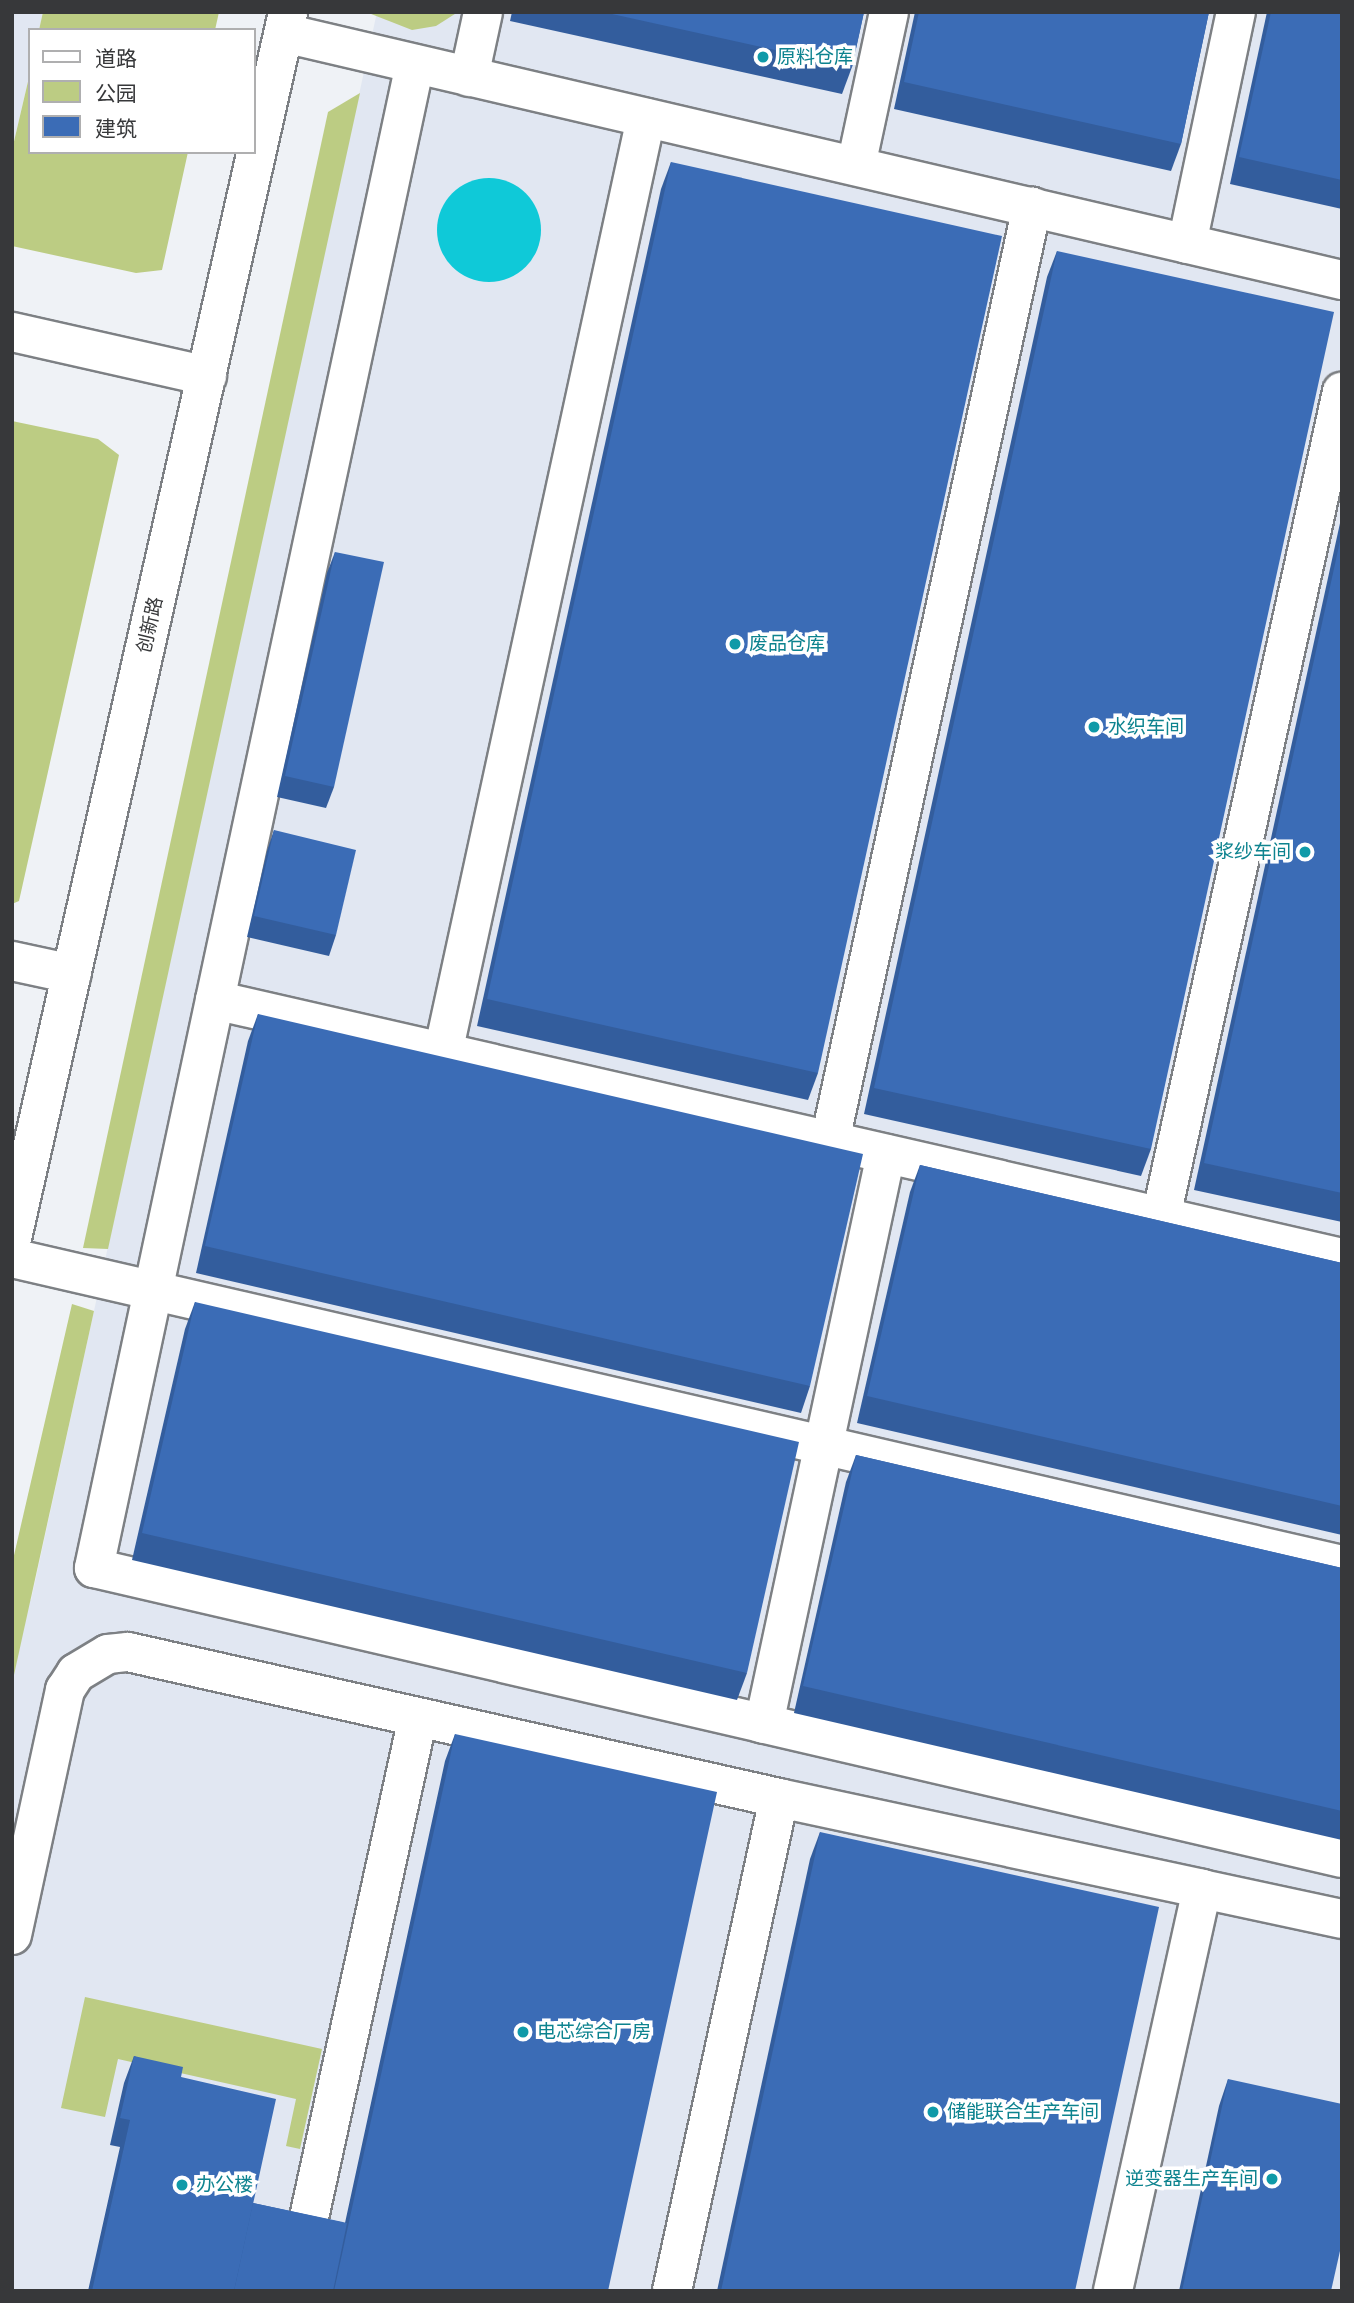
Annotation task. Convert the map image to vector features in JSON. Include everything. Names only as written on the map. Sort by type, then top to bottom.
[{"type":"main road","points":[[469,77],[483,12]]},
{"type":"main road","points":[[856,166],[889,12]]},
{"type":"main road","points":[[1187,244],[1237,12]]},
{"type":"main road","points":[[286,23],[415,64],[1342,280]]},
{"type":"main road","name":"创新路","points":[[12,1238],[286,23]]},
{"type":"main road","points":[[415,64],[94,1568],[1342,1858]]},
{"type":"main road","points":[[443,1053],[646,118]]},
{"type":"main road","points":[[830,1141],[1032,207]]},
{"type":"main road","points":[[12,332],[207,376]]},
{"type":"main road","points":[[1161,1217],[1342,392]]},
{"type":"main road","points":[[12,961],[72,974]]},
{"type":"main road","points":[[215,1000],[1342,1258]]},
{"type":"main road","points":[[764,1724],[886,1154]]},
{"type":"main road","points":[[12,1258],[1342,1565]]},
{"type":"main road","points":[[12,1936],[65,1690],[91,1662],[128,1652],[779,1798],[1342,1919]]},
{"type":"main road","points":[[293,2291],[418,1717]]},
{"type":"main road","points":[[672,2291],[779,1798]]},
{"type":"main road","points":[[1113,2291],[1202,1889]]},
{"type":"shaded area","points":[[12,12],[43,12],[39,28],[28,28],[28,82],[12,150]]},
{"type":"shaded area","points":[[377,12],[1342,12],[1342,2291],[12,2291],[12,1596],[31,1600]]},
{"type":"green space","points":[[43,12],[219,12],[215,28],[39,28]]},
{"type":"green space","points":[[366,12],[458,12],[436,26],[412,30]]},
{"type":"green space","points":[[28,82],[28,154],[188,154],[162,270],[136,273],[12,246],[12,150]]},
{"type":"green space","points":[[360,93],[108,1249],[83,1248],[328,112]]},
{"type":"green space","points":[[12,421],[98,439],[119,455],[19,901],[12,904]]},
{"type":"green space","points":[[72,1304],[94,1311],[12,1684],[12,1564]]},
{"type":"green space","points":[[85,1997],[322,2049],[300,2149],[286,2146],[296,2099],[118,2059],[105,2117],[61,2108]]},
{"type":"water","points":[[489,178],[509,182],[526,193],[537,210],[541,230],[537,250],[526,267],[509,278],[489,282],[469,278],[452,267],[441,250],[437,230],[441,210],[452,193],[469,182]]},
{"type":"building","points":[[603,12],[864,12],[852,67]]},
{"type":"building","points":[[919,12],[1209,12],[1181,144],[904,82]]},
{"type":"building","points":[[1271,12],[1342,12],[1342,180],[1239,157]]},
{"type":"building","name":"废品仓库","points":[[671,162],[1002,236],[818,1073],[487,999]]},
{"type":"building","name":"水织车间","points":[[1057,251],[1334,312],[1151,1149],[874,1088]]},
{"type":"building","name":"浆纱车间","points":[[1342,532],[1342,1193],[1204,1163]]},
{"type":"building","points":[[335,552],[384,562],[334,787],[285,776]]},
{"type":"building","points":[[274,830],[356,850],[336,935],[254,916]]},
{"type":"building","points":[[258,1014],[863,1154],[810,1386],[205,1246]]},
{"type":"building","points":[[920,1165],[1342,1263],[1342,1506],[867,1396]]},
{"type":"building","points":[[195,1302],[799,1442],[747,1673],[142,1533]]},
{"type":"building","points":[[856,1455],[1342,1568],[1342,1811],[803,1686]]},
{"type":"building","name":"电芯综合厂房","points":[[455,1734],[717,1792],[608,2291],[334,2291]]},
{"type":"building","name":"储能联合生产车间","points":[[820,1832],[1159,1907],[1075,2291],[721,2291]]},
{"type":"building","name":"办公楼","points":[[134,2056],[183,2067],[181,2077],[276,2099],[234,2291],[92,2291],[130,2120],[120,2118]]},
{"type":"building","name":"逆变器生产车间","points":[[1228,2079],[1342,2104],[1342,2242],[1331,2291],[1182,2291]]},
{"type":"building","points":[[253,2203],[347,2223],[333,2291],[234,2291]]},
{"type":"place","name":"原料仓库","points":[[763,57]]},
{"type":"place","name":"废品仓库","points":[[735,644]]},
{"type":"place","name":"水织车间","points":[[1094,727]]},
{"type":"place","name":"浆纱车间","points":[[1305,852]]},
{"type":"place","name":"电芯综合厂房","points":[[523,2032]]},
{"type":"place","name":"储能联合生产车间","points":[[933,2112]]},
{"type":"place","name":"逆变器生产车间","points":[[1272,2179]]},
{"type":"place","name":"办公楼","points":[[182,2185]]}]
